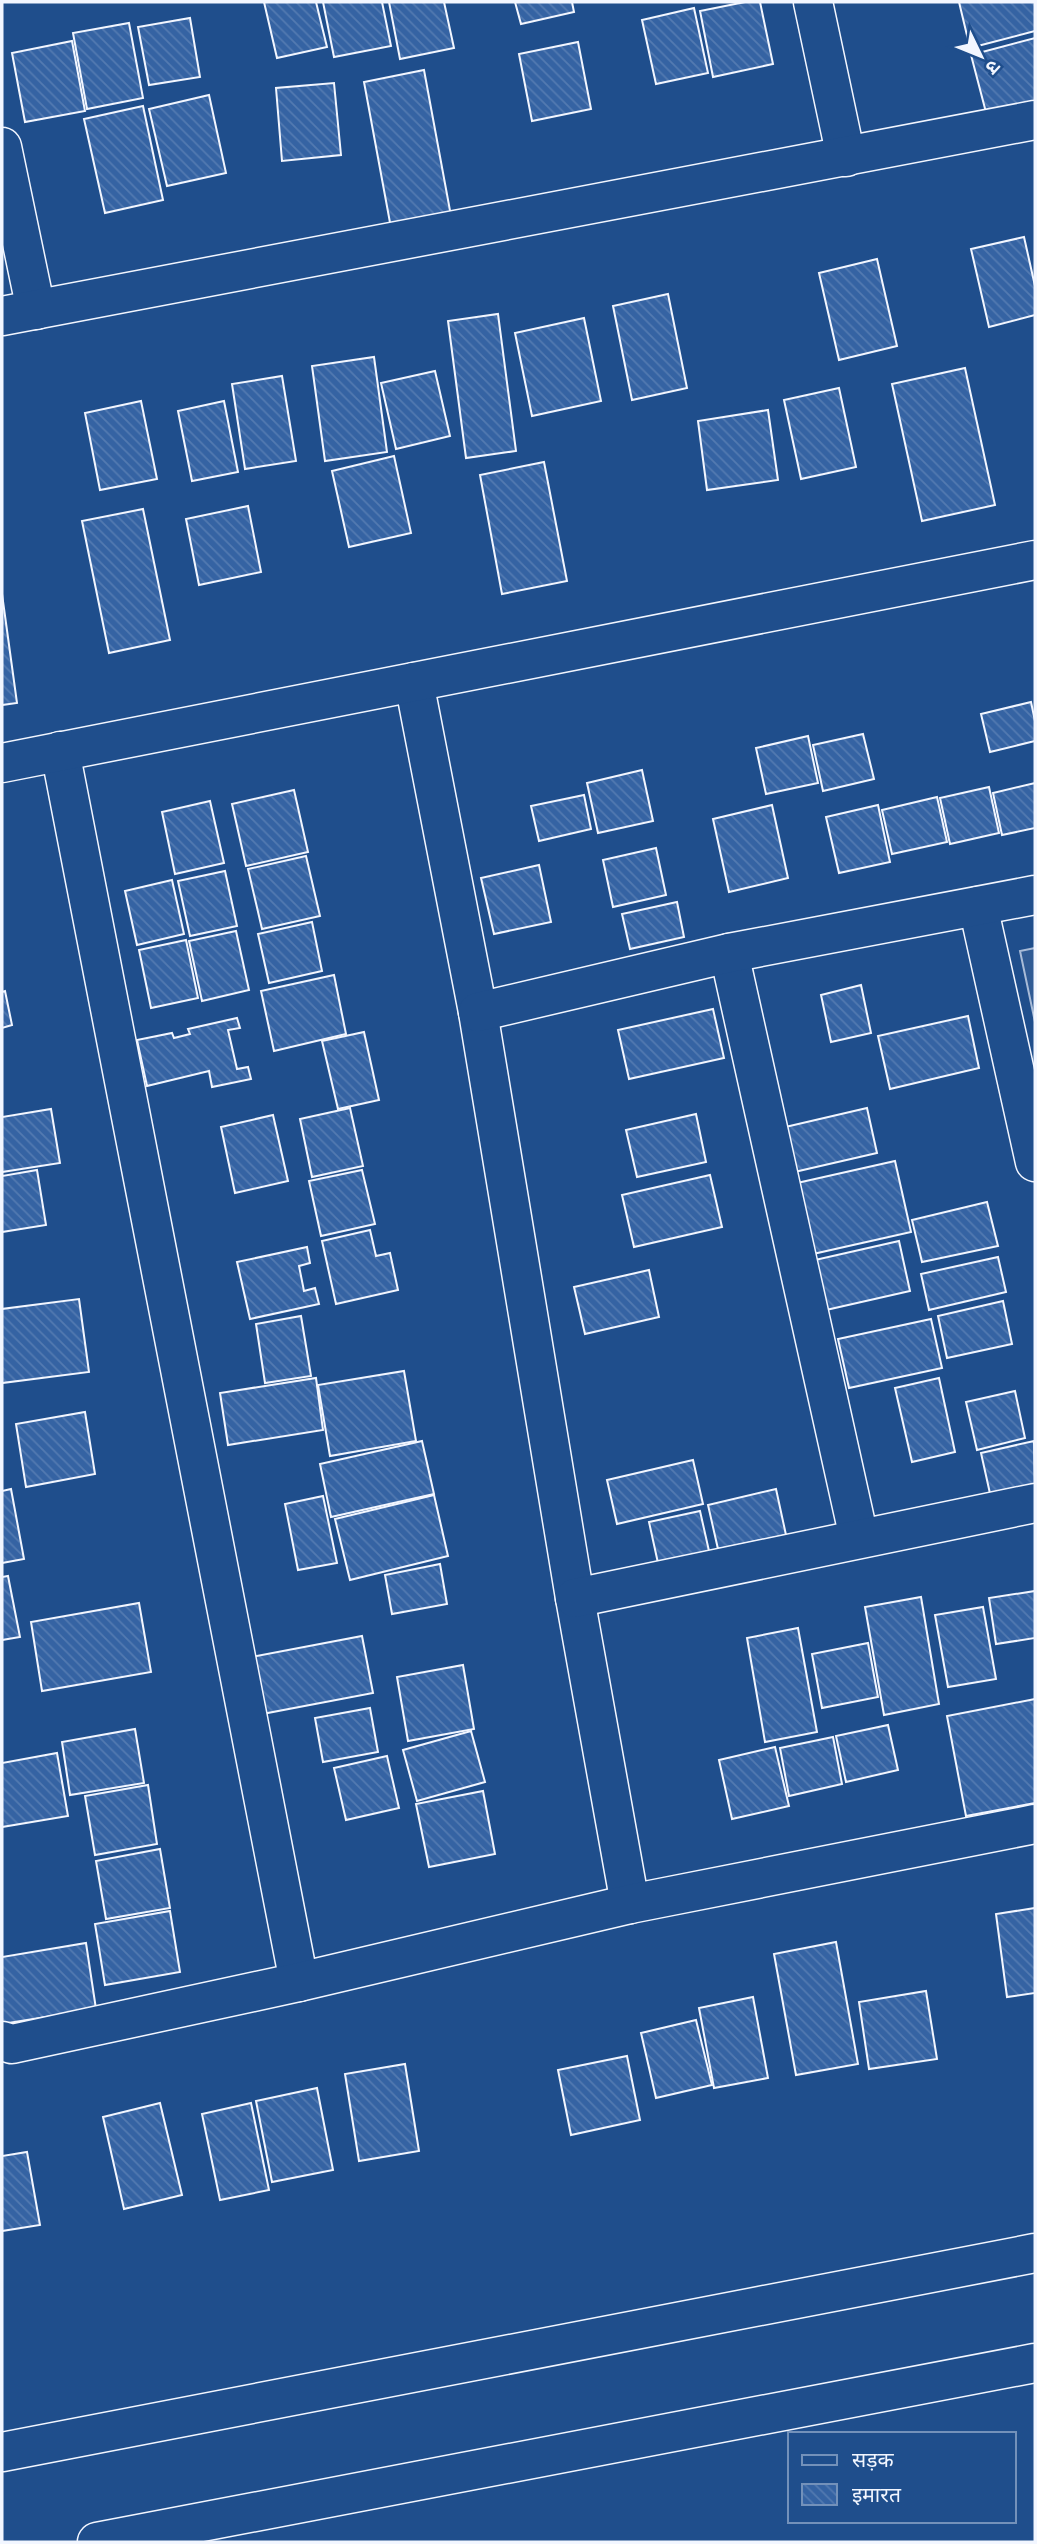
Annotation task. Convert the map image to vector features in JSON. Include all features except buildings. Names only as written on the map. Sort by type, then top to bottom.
[{"type":"street","points":[[813,2],[846,157]]},
{"type":"street","points":[[2,147],[19,313],[1035,120]]},
{"type":"street","points":[[2,763],[1035,560]]},
{"type":"street","points":[[414,682],[478,1012],[575,1598],[630,1904]]},
{"type":"street","points":[[60,751],[299,1982]]},
{"type":"street","points":[[478,1012],[729,953],[1035,895]]},
{"type":"street","points":[[978,906],[1035,1162]]},
{"type":"street","points":[[729,953],[859,1538]]},
{"type":"street","points":[[575,1598],[1035,1503]]},
{"type":"street","points":[[2,2041],[12,2043],[299,1982],[630,1904],[1035,1824]]},
{"type":"street","points":[[2,2452],[1035,2253]]},
{"type":"street","points":[[97,2542],[1035,2363]]},
{"type":"shaded area","points":[[1035,948],[1035,1022],[1020,951]]}]
